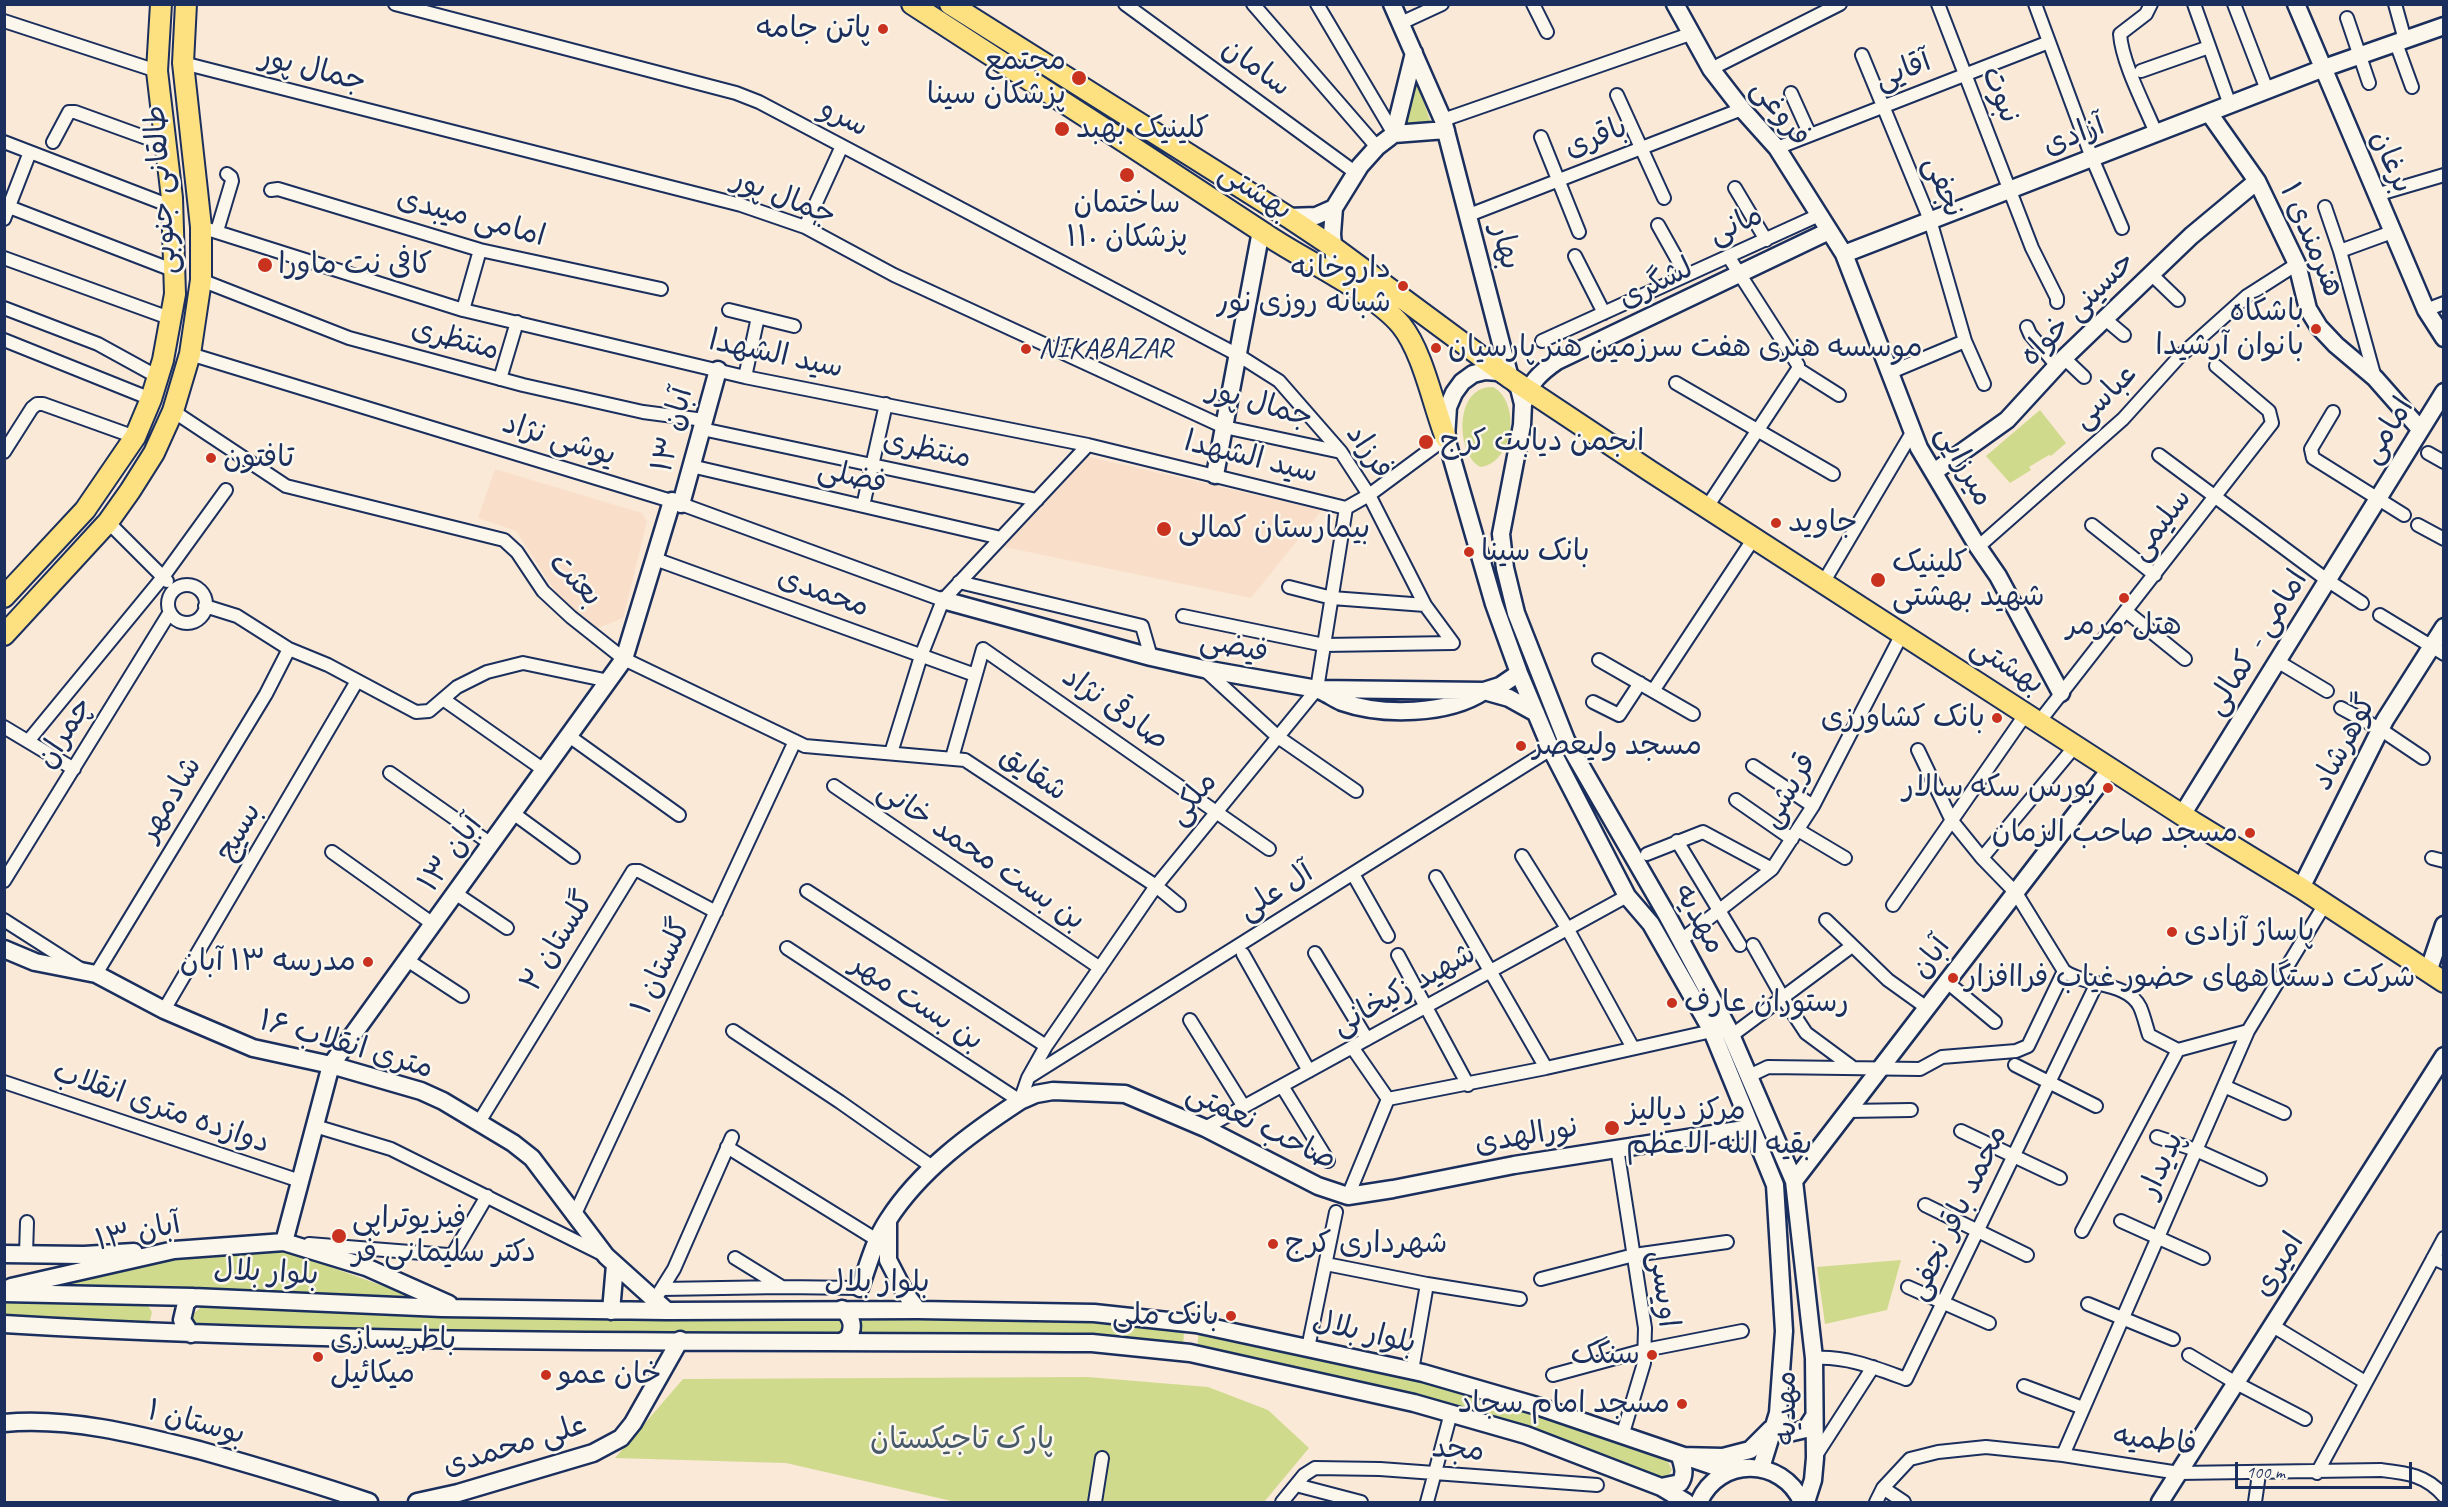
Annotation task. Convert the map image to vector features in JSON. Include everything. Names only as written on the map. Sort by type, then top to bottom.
[{"type":"main road","name":"طالقانی جنوبی","points":[[4,597],[86,510],[135,437],[152,399],[158,377],[172,319],[175,271],[173,207],[157,71],[161,4]]},
{"type":"main road","name":"طالقانی جنوبی","points":[[4,634],[108,522],[154,453],[173,411],[189,354],[209,229],[183,63],[186,4]]},
{"type":"main road","name":"بهشتى","points":[[912,4],[1336,278],[1393,318],[1415,347],[1446,438]]},
{"type":"main road","name":"بهشتى","points":[[950,4],[1333,247],[1510,378]]},
{"type":"main road","name":"بهشتی","points":[[1510,378],[1526,396],[1707,507],[2436,977]]},
{"type":"street","name":"سرو","points":[[395,4],[736,93],[759,102],[1238,355]]},
{"type":"street","name":"سامان","points":[[1125,4],[1356,173]]},
{"type":"street","points":[[1253,4],[1377,147]]},
{"type":"street","points":[[1317,4],[1394,134]]},
{"type":"street","name":"بهار","points":[[1392,4],[1444,125],[1510,378]]},
{"type":"street","points":[[1401,23],[1442,4]]},
{"type":"street","points":[[1533,4],[1547,32]]},
{"type":"street","name":"فروغی","points":[[1675,4],[1711,69],[1742,109],[1777,148],[1844,254]]},
{"type":"street","points":[[1711,69],[1840,4]]},
{"type":"street","name":"نبوت","points":[[1938,4],[2032,248],[2057,302]]},
{"type":"street","points":[[2035,4],[2092,158],[2122,228]]},
{"type":"street","points":[[2151,4],[2145,14],[2120,34],[2132,76],[2156,133]]},
{"type":"street","points":[[2194,4],[2230,105]]},
{"type":"street","points":[[2234,4],[2267,90]]},
{"type":"street","name":"برغان","points":[[2296,4],[2426,310],[2444,338]]},
{"type":"street","points":[[2395,4],[2400,42],[2412,87]]},
{"type":"street","points":[[2347,18],[2370,83]]},
{"type":"street","points":[[4,21],[157,71]]},
{"type":"street","name":"آزادی","points":[[1844,254],[2267,90],[2444,26]]},
{"type":"street","points":[[1336,278],[1332,222],[1334,208],[1356,173],[1377,147],[1394,134],[1444,125],[1690,34]]},
{"type":"street","name":"آقایی","points":[[1777,148],[2049,42]]},
{"type":"street","points":[[2141,71],[2209,48]]},
{"type":"street","points":[[1394,134],[1414,53]]},
{"type":"street","name":"نجفی","points":[[1862,55],[1930,220],[1965,341],[1984,384]]},
{"type":"street","name":"جمال پور","points":[[183,63],[741,205],[805,227],[894,275],[1224,427],[1341,452]]},
{"type":"street","points":[[1791,93],[1810,135]]},
{"type":"street","points":[[1617,95],[1664,198]]},
{"type":"street","name":"باقری","points":[[1469,215],[1742,109]]},
{"type":"street","points":[[53,142],[69,112],[75,112],[166,145]]},
{"type":"street","name":"هنرمندی ۱","points":[[2209,113],[2257,181],[2297,264],[2308,309],[2319,327],[2336,345],[2375,378],[2420,429]]},
{"type":"street","points":[[1541,137],[1579,232]]},
{"type":"street","points":[[4,142],[173,207]]},
{"type":"street","points":[[805,227],[842,146]]},
{"type":"street","points":[[4,219],[7,206],[30,152]]},
{"type":"street","points":[[2376,195],[2444,175]]},
{"type":"street","points":[[209,229],[232,181],[229,176]]},
{"type":"street","name":"حسینی خواه","points":[[1934,472],[2007,420],[2061,362],[2151,274],[2191,236],[2257,181]]},
{"type":"street","points":[[1735,188],[1766,240]]},
{"type":"street","name":"امامی میبدی","points":[[271,190],[278,189],[480,250],[661,289]]},
{"type":"street","points":[[7,206],[175,271]]},
{"type":"street","points":[[2325,207],[2340,251],[2375,378]]},
{"type":"street","points":[[1288,217],[1316,216],[1334,208]]},
{"type":"street","name":"مانی","points":[[1542,341],[1819,215]]},
{"type":"street","points":[[1658,225],[1686,275]]},
{"type":"street","name":"سید الشهدا","points":[[209,229],[463,310],[746,377],[1088,445],[1346,508]]},
{"type":"street","points":[[1215,476],[1261,231]]},
{"type":"street","name":"لشگری","points":[[1526,396],[1544,370],[1557,361],[1829,231]]},
{"type":"street","points":[[2340,251],[2392,232]]},
{"type":"street","points":[[463,310],[480,250]]},
{"type":"street","name":"میرزایی","points":[[1844,254],[1919,448],[1998,576],[2061,693]]},
{"type":"street","points":[[1575,256],[1604,313]]},
{"type":"street","points":[[1728,256],[1798,367],[1839,395]]},
{"type":"street","points":[[4,258],[172,319]]},
{"type":"street","name":"عباسی","points":[[1978,547],[2123,419],[2179,357],[2247,296],[2297,264]]},
{"type":"street","points":[[2151,274],[2178,300]]},
{"type":"street","name":"منتظری","points":[[201,280],[349,338],[500,379],[703,424],[872,465],[1037,500]]},
{"type":"street","points":[[2426,310],[2444,303]]},
{"type":"street","points":[[4,308],[98,344],[158,377]]},
{"type":"street","points":[[729,310],[794,326]]},
{"type":"street","points":[[746,377],[758,317]]},
{"type":"street","points":[[2105,319],[2124,335]]},
{"type":"street","points":[[500,379],[517,322]]},
{"type":"street","points":[[2027,327],[2030,334],[2061,362],[2084,377]]},
{"type":"street","points":[[5,340],[152,399]]},
{"type":"street","points":[[1891,372],[1965,341]]},
{"type":"street","name":"یوشی نژاد","points":[[189,354],[677,502],[943,600]]},
{"type":"street","name":"فرزاد","points":[[1238,355],[1279,381],[1341,452],[1369,495],[1425,605],[1453,643],[1324,645]]},
{"type":"street","name":"سلیمی","points":[[1893,905],[1952,820],[2032,718],[2061,693],[2127,612],[2272,423],[2270,411],[2216,366]]},
{"type":"street","points":[[1707,507],[1798,367]]},
{"type":"street","name":"۱۳ آبان","points":[[284,1242],[331,1065],[624,659],[655,559],[692,466],[717,370]]},
{"type":"street","name":"مهدیه","points":[[1510,378],[1498,372],[1485,371],[1473,375],[1462,382],[1448,407],[1446,438],[1494,604],[1519,673],[1551,749],[1627,896],[1651,924],[1712,1031],[1775,1185],[1784,1331],[1777,1418],[1761,1468]]},
{"type":"street","points":[[1676,383],[1759,429],[1833,474]]},
{"type":"street","name":"امامی","points":[[2378,499],[2444,392]]},
{"type":"street","name":"مهدیه","points":[[1526,396],[1501,534],[1505,568],[1516,613],[1566,740],[1680,940],[1731,1036],[1794,1181],[1814,1358],[1815,1458],[1813,1480],[1804,1503]]},
{"type":"street","points":[[4,452],[32,408],[37,404],[135,437]]},
{"type":"street","points":[[863,506],[886,404]]},
{"type":"street","name":"بعثت","points":[[173,411],[286,486],[504,540],[517,552],[543,591],[571,617],[624,659],[805,746],[952,758]]},
{"type":"street","points":[[2333,412],[2311,449],[2313,458],[2403,514]]},
{"type":"street","points":[[1823,583],[1912,430]]},
{"type":"street","points":[[1317,689],[1346,508],[1369,495],[1446,438]]},
{"type":"street","points":[[891,753],[921,656],[943,600],[1088,445]]},
{"type":"street","points":[[2428,453],[2444,462]]},
{"type":"street","points":[[2159,455],[2213,497],[2361,603]]},
{"type":"street","name":"فضلی","points":[[692,466],[1001,538]]},
{"type":"street","points":[[29,740],[163,576],[226,490]]},
{"type":"street","name":"امامی - کمالی","points":[[2182,815],[2378,499]]},
{"type":"street","points":[[108,522],[175,589]]},
{"type":"street","points":[[2092,525],[2155,575]]},
{"type":"street","points":[[2418,525],[2444,539]]},
{"type":"street","points":[[1653,691],[1754,538]]},
{"type":"street","name":"محمدی","points":[[655,559],[975,675]]},
{"type":"street","points":[[959,582],[1142,626],[1151,657]]},
{"type":"street","points":[[187,585],[193,586],[203,594],[206,606],[201,616],[190,622],[178,620],[170,612],[168,599],[175,589],[187,585]]},
{"type":"street","points":[[1289,587],[1332,598],[1425,605]]},
{"type":"street","name":"فیضی","points":[[943,600],[1151,657],[1317,689],[1341,701],[1358,705],[1410,711],[1454,705],[1472,699],[1484,691]]},
{"type":"street","points":[[206,606],[237,616],[289,649],[328,665],[416,712],[429,711],[457,687],[487,672],[523,663],[609,681]]},
{"type":"street","name":"چمران","points":[[4,881],[170,612]]},
{"type":"street","points":[[2127,612],[2186,659]]},
{"type":"street","points":[[2380,615],[2437,650]]},
{"type":"street","points":[[1183,616],[1324,645]]},
{"type":"street","name":"گوهرشاد","points":[[2301,888],[2380,729],[2437,650],[2444,627]]},
{"type":"street","name":"قریشی","points":[[1680,940],[1772,869],[1813,806],[1902,634]]},
{"type":"street","name":"شادمهر","points":[[90,973],[262,700],[289,649]]},
{"type":"street","name":"شقایق","points":[[983,649],[952,758],[965,759],[1156,886],[1179,905]]},
{"type":"street","name":"صادقی نژاد","points":[[983,649],[1269,849]]},
{"type":"street","points":[[1599,660],[1693,714]]},
{"type":"street","points":[[2277,662],[2327,691]]},
{"type":"street","points":[[1204,669],[1278,736],[1356,792]]},
{"type":"street","points":[[1484,691],[1500,686],[1519,673]]},
{"type":"street","name":"بسیج","points":[[164,1010],[357,681]]},
{"type":"street","points":[[1593,702],[1619,715],[1640,683]]},
{"type":"street","name":"ملکی","points":[[1015,1104],[1046,1046],[1156,886],[1317,689]]},
{"type":"street","points":[[1484,691],[1509,698],[1536,713]]},
{"type":"street","points":[[443,699],[544,770]]},
{"type":"street","points":[[2341,708],[2380,729],[2424,758]]},
{"type":"street","points":[[4,727],[74,769]]},
{"type":"street","points":[[569,736],[679,815]]},
{"type":"street","name":"گلستان ۱","points":[[575,1214],[795,741]]},
{"type":"street","points":[[1982,858],[2076,745]]},
{"type":"street","name":"آل علی","points":[[1028,1078],[1551,749]]},
{"type":"street","points":[[1918,750],[1952,820],[1982,858],[2016,892],[2064,971],[2075,978],[2112,986],[2126,993],[2139,1005],[2149,1035],[2178,1050],[2248,1031]]},
{"type":"street","points":[[1753,766],[1813,806]]},
{"type":"street","name":"آبان","points":[[1794,1181],[2111,768]]},
{"type":"street","points":[[390,773],[491,844]]},
{"type":"street","name":"بن بست محمد خانی","points":[[834,786],[1100,968]]},
{"type":"street","points":[[1736,800],[1795,834],[1845,858]]},
{"type":"street","points":[[513,813],[573,857]]},
{"type":"street","points":[[1647,854],[1703,832],[1772,869]]},
{"type":"street","points":[[1677,841],[1740,945]]},
{"type":"street","points":[[332,852],[433,924]]},
{"type":"street","points":[[1522,856],[1567,928],[1634,1048]]},
{"type":"street","name":"گلستان ۲","points":[[479,1122],[633,871],[639,871],[716,912]]},
{"type":"street","points":[[1353,874],[1388,936]]},
{"type":"street","points":[[1436,877],[1546,1068]]},
{"type":"street","points":[[807,891],[1046,1046]]},
{"type":"street","points":[[455,894],[507,928]]},
{"type":"street","name":"شهید زکیخانی","points":[[1205,1128],[1627,896]]},
{"type":"street","name":"پدیدار","points":[[2063,1455],[2248,1031],[2325,904]]},
{"type":"street","name":"۱۶ متری انقلاب","points":[[4,920],[90,973],[164,1010],[253,1048],[331,1065],[421,1091],[479,1122],[532,1158],[610,1261],[658,1294],[667,1311]]},
{"type":"street","points":[[1826,920],[1888,980],[1927,1008]]},
{"type":"street","points":[[2436,977],[2444,925]]},
{"type":"street","points":[[1753,945],[1782,998],[1806,1033],[1852,1068]]},
{"type":"street","points":[[1731,1036],[1852,946]]},
{"type":"street","name":"بن بست مهر","points":[[787,948],[1015,1104]]},
{"type":"street","name":"۱۶ متری انقلاب","points":[[4,949],[35,962],[90,973]]},
{"type":"street","points":[[1315,953],[1367,1039]]},
{"type":"street","points":[[1243,954],[1309,1071]]},
{"type":"street","points":[[1398,955],[1468,1085]]},
{"type":"street","points":[[407,960],[462,996]]},
{"type":"street","points":[[1749,1077],[1768,1068],[1920,1069],[1942,1057],[2016,1051],[2028,1046],[2064,971]]},
{"type":"street","points":[[1947,982],[1995,1022]]},
{"type":"street","name":"محمد باقر نجفی","points":[[1814,1358],[1836,1357],[1906,1379],[2097,983]]},
{"type":"street","points":[[1190,1020],[1244,1107]]},
{"type":"street","points":[[733,1031],[931,1166]]},
{"type":"street","points":[[1352,1047],[1388,1100],[1468,1085],[1712,1031]]},
{"type":"street","points":[[2082,1231],[2178,1050]]},
{"type":"street","name":"امیری","points":[[2160,1503],[2444,1056]]},
{"type":"street","points":[[2015,1065],[2096,1106]]},
{"type":"street","name":"دوازده متری انقلاب","points":[[4,1082],[300,1181]]},
{"type":"street","points":[[1282,1086],[1328,1161]]},
{"type":"street","points":[[2224,1086],[2284,1113]]},
{"type":"street","name":"صاحب نعمتی","points":[[1015,1104],[1036,1094],[1053,1091],[1125,1094],[1205,1128],[1318,1186],[1348,1196],[1388,1100]]},
{"type":"street","points":[[658,1294],[782,1287],[860,1288],[877,1240],[888,1220],[931,1166],[1015,1104]]},
{"type":"street","points":[[1848,1111],[1911,1110]]},
{"type":"street","points":[[315,1126],[391,1149],[610,1261],[611,1311]]},
{"type":"street","name":"نورالهدی","points":[[1348,1196],[1514,1165],[1751,1128]]},
{"type":"street","points":[[1961,1131],[2060,1179]]},
{"type":"street","points":[[2157,1137],[2196,1150],[2260,1179]]},
{"type":"street","points":[[658,1294],[674,1269],[730,1142],[877,1240]]},
{"type":"street","name":"اویسی","points":[[1617,1149],[1645,1328],[1644,1363],[1623,1434]]},
{"type":"street","points":[[284,1242],[453,1254],[486,1196]]},
{"type":"street","points":[[1925,1205],[2027,1255]]},
{"type":"street","points":[[1308,1348],[1336,1212]]},
{"type":"street","points":[[888,1220],[888,1260],[905,1293],[918,1310]]},
{"type":"street","points":[[2121,1221],[2203,1258]]},
{"type":"street","points":[[26,1254],[27,1222]]},
{"type":"street","points":[[2317,1473],[2366,1382],[2438,1260],[2444,1238]]},
{"type":"street","name":"۱۳ آبان","points":[[4,1291],[174,1250],[284,1242],[366,1267],[458,1308]]},
{"type":"street","points":[[1541,1279],[1634,1255],[1727,1242]]},
{"type":"street","points":[[4,1254],[84,1255],[174,1250]]},
{"type":"street","points":[[735,1258],[782,1287]]},
{"type":"street","points":[[1326,1264],[1520,1299]]},
{"type":"street","points":[[1412,1371],[1427,1284]]},
{"type":"street","points":[[1908,1287],[1989,1323]]},
{"type":"street","name":"بلوار بلال","points":[[4,1291],[458,1308],[611,1311],[842,1309],[1094,1313],[1196,1324],[1412,1371],[1537,1406],[1728,1471]]},
{"type":"street","points":[[191,1334],[182,1320],[186,1303],[193,1297]]},
{"type":"street","points":[[2088,1304],[2172,1339]]},
{"type":"street","points":[[842,1309],[850,1317],[852,1327],[848,1338],[843,1341]]},
{"type":"street","name":"بلوار بلال","points":[[4,1324],[191,1334],[441,1341],[1092,1343],[1190,1353],[1414,1402],[1451,1413],[1526,1436],[1661,1487],[1686,1503]]},
{"type":"street","points":[[2272,1326],[2366,1382]]},
{"type":"street","points":[[1553,1375],[1645,1350],[1742,1331]]},
{"type":"street","name":"علی محمدی","points":[[428,1501],[593,1453],[621,1438],[633,1423],[680,1340]]},
{"type":"street","points":[[2189,1355],[2236,1383],[2305,1419]]},
{"type":"street","points":[[1815,1458],[1873,1367]]},
{"type":"street","points":[[2024,1386],[2083,1408]]},
{"type":"street","points":[[1427,1503],[1451,1413]]},
{"type":"street","points":[[1661,1487],[1680,1483],[1684,1469],[1680,1456],[1723,1457],[1750,1450],[1777,1418],[1793,1432],[1806,1429],[1813,1418]]},
{"type":"street","name":"بوستان ۱","points":[[4,1423],[55,1423],[135,1433],[297,1478],[369,1503]]},
{"type":"street","name":"فاطمیه","points":[[1876,1503],[1883,1488],[1910,1459],[1938,1452],[1986,1447],[2063,1455],[2179,1473],[2259,1474],[2381,1470],[2409,1473],[2427,1480],[2444,1496]]},
{"type":"street","points":[[1095,1503],[1102,1458]]},
{"type":"street","points":[[1699,1503],[1703,1493],[1714,1480],[1728,1471],[1745,1467],[1761,1468],[1776,1473],[1788,1481],[1804,1503]]},
{"type":"street","name":"مجد","points":[[1296,1485],[1304,1475],[1315,1468],[1380,1469],[1597,1485]]},
{"type":"street","points":[[2255,1503],[2259,1474]]},
{"type":"street","points":[[1813,1480],[1816,1503]]},
{"type":"street","points":[[1282,1503],[1296,1485],[1361,1503]]},
{"type":"street","points":[[1883,1488],[1904,1503]]},
{"type":"shaded area","name":"بیمارستان کمالی","points":[[1085,456],[1322,510],[1251,598],[1004,547]]},
{"type":"shaded area","points":[[495,469],[642,513],[647,522],[623,618],[598,628],[559,597],[516,531],[478,518]]},
{"type":"green space","points":[[1417,82],[1432,126],[1402,131]]},
{"type":"green space","points":[[1493,387],[1508,405],[1510,431],[1501,454],[1492,463],[1481,467],[1473,461],[1463,437],[1465,409],[1470,398],[1480,390]]},
{"type":"green space","points":[[2040,410],[2066,443],[2051,456],[2029,467],[2031,470],[2010,483],[1986,456]]},
{"type":"green space","points":[[284,1250],[427,1302],[31,1288],[175,1257]]},
{"type":"green space","points":[[1901,1260],[1887,1310],[1825,1324],[1817,1267]]},
{"type":"green space","points":[[4,1301],[141,1304],[148,1306],[152,1312],[149,1325],[5,1318]]},
{"type":"green space","points":[[201,1307],[471,1314],[1002,1317],[1095,1320],[1184,1330],[1183,1348],[200,1327],[193,1321],[193,1314]]},
{"type":"green space","points":[[1199,1331],[1435,1384],[1563,1423],[1667,1460],[1672,1470],[1667,1478],[1654,1476],[1420,1395],[1197,1348]]},
{"type":"green space","name":"پارک تاجیکستان","points":[[1087,1377],[1208,1387],[1268,1410],[1309,1448],[1264,1502],[956,1502],[786,1463],[615,1458],[683,1379]]},
{"type":"place","name":"پاتن جامه","points":[[883,29]]},
{"type":"place","name":"مجتمع پزشکان سینا","points":[[1079,78]]},
{"type":"place","name":"کلینیک بهبد","points":[[1062,129]]},
{"type":"place","name":"ساختمان پزشکان ۱۱۰","points":[[1127,175]]},
{"type":"place","name":"کافی نت ماورا","points":[[265,265]]},
{"type":"place","name":"داروخانه شبانه روزی نور","points":[[1403,286]]},
{"type":"place","name":"باشگاه بانوان آرشیدا","points":[[2316,329]]},
{"type":"place","name":"موسسه هنری هفت سرزمین هنر پارسیان","points":[[1436,348]]},
{"type":"place","name":"NIKABAZAR","points":[[1026,349]]},
{"type":"place","name":"انجمن دیابت کرج","points":[[1426,442]]},
{"type":"place","name":"تافتون","points":[[211,458]]},
{"type":"place","name":"جاوید","points":[[1776,523]]},
{"type":"place","name":"بیمارستان کمالی","points":[[1164,529]]},
{"type":"place","name":"بانک سینا","points":[[1469,552]]},
{"type":"place","name":"کلینیک شهید بهشتی","points":[[1878,580]]},
{"type":"place","name":"هتل مرمر","points":[[2124,598]]},
{"type":"place","name":"بانک کشاورزی","points":[[1997,718]]},
{"type":"place","name":"مسجد ولیعصر","points":[[1521,746]]},
{"type":"place","name":"بورس سکه سالار","points":[[2108,788]]},
{"type":"place","name":"مسجد صاحب الزمان","points":[[2250,833]]},
{"type":"place","name":"پاساژ آزادی","points":[[2172,932]]},
{"type":"place","name":"مدرسه ۱۳ آبان","points":[[368,962]]},
{"type":"place","name":"شرکت دستگاههای حضور غیاب فراافزار","points":[[1953,978]]},
{"type":"place","name":"رستوران عارف","points":[[1672,1003]]},
{"type":"place","name":"مرکز دیالیز بقیه الله الاعظم","points":[[1612,1128]]},
{"type":"place","name":"فیزیوتراپی دکتر سلیمانی فر","points":[[339,1236]]},
{"type":"place","name":"شهرداری کرج","points":[[1273,1244]]},
{"type":"place","name":"بانک ملی","points":[[1231,1316]]},
{"type":"place","name":"سنگک","points":[[1652,1355]]},
{"type":"place","name":"باطریسازی میکائیل","points":[[318,1357]]},
{"type":"place","name":"خان عمو","points":[[546,1375]]},
{"type":"place","name":"مسجد امام سجاد","points":[[1682,1404]]}]
